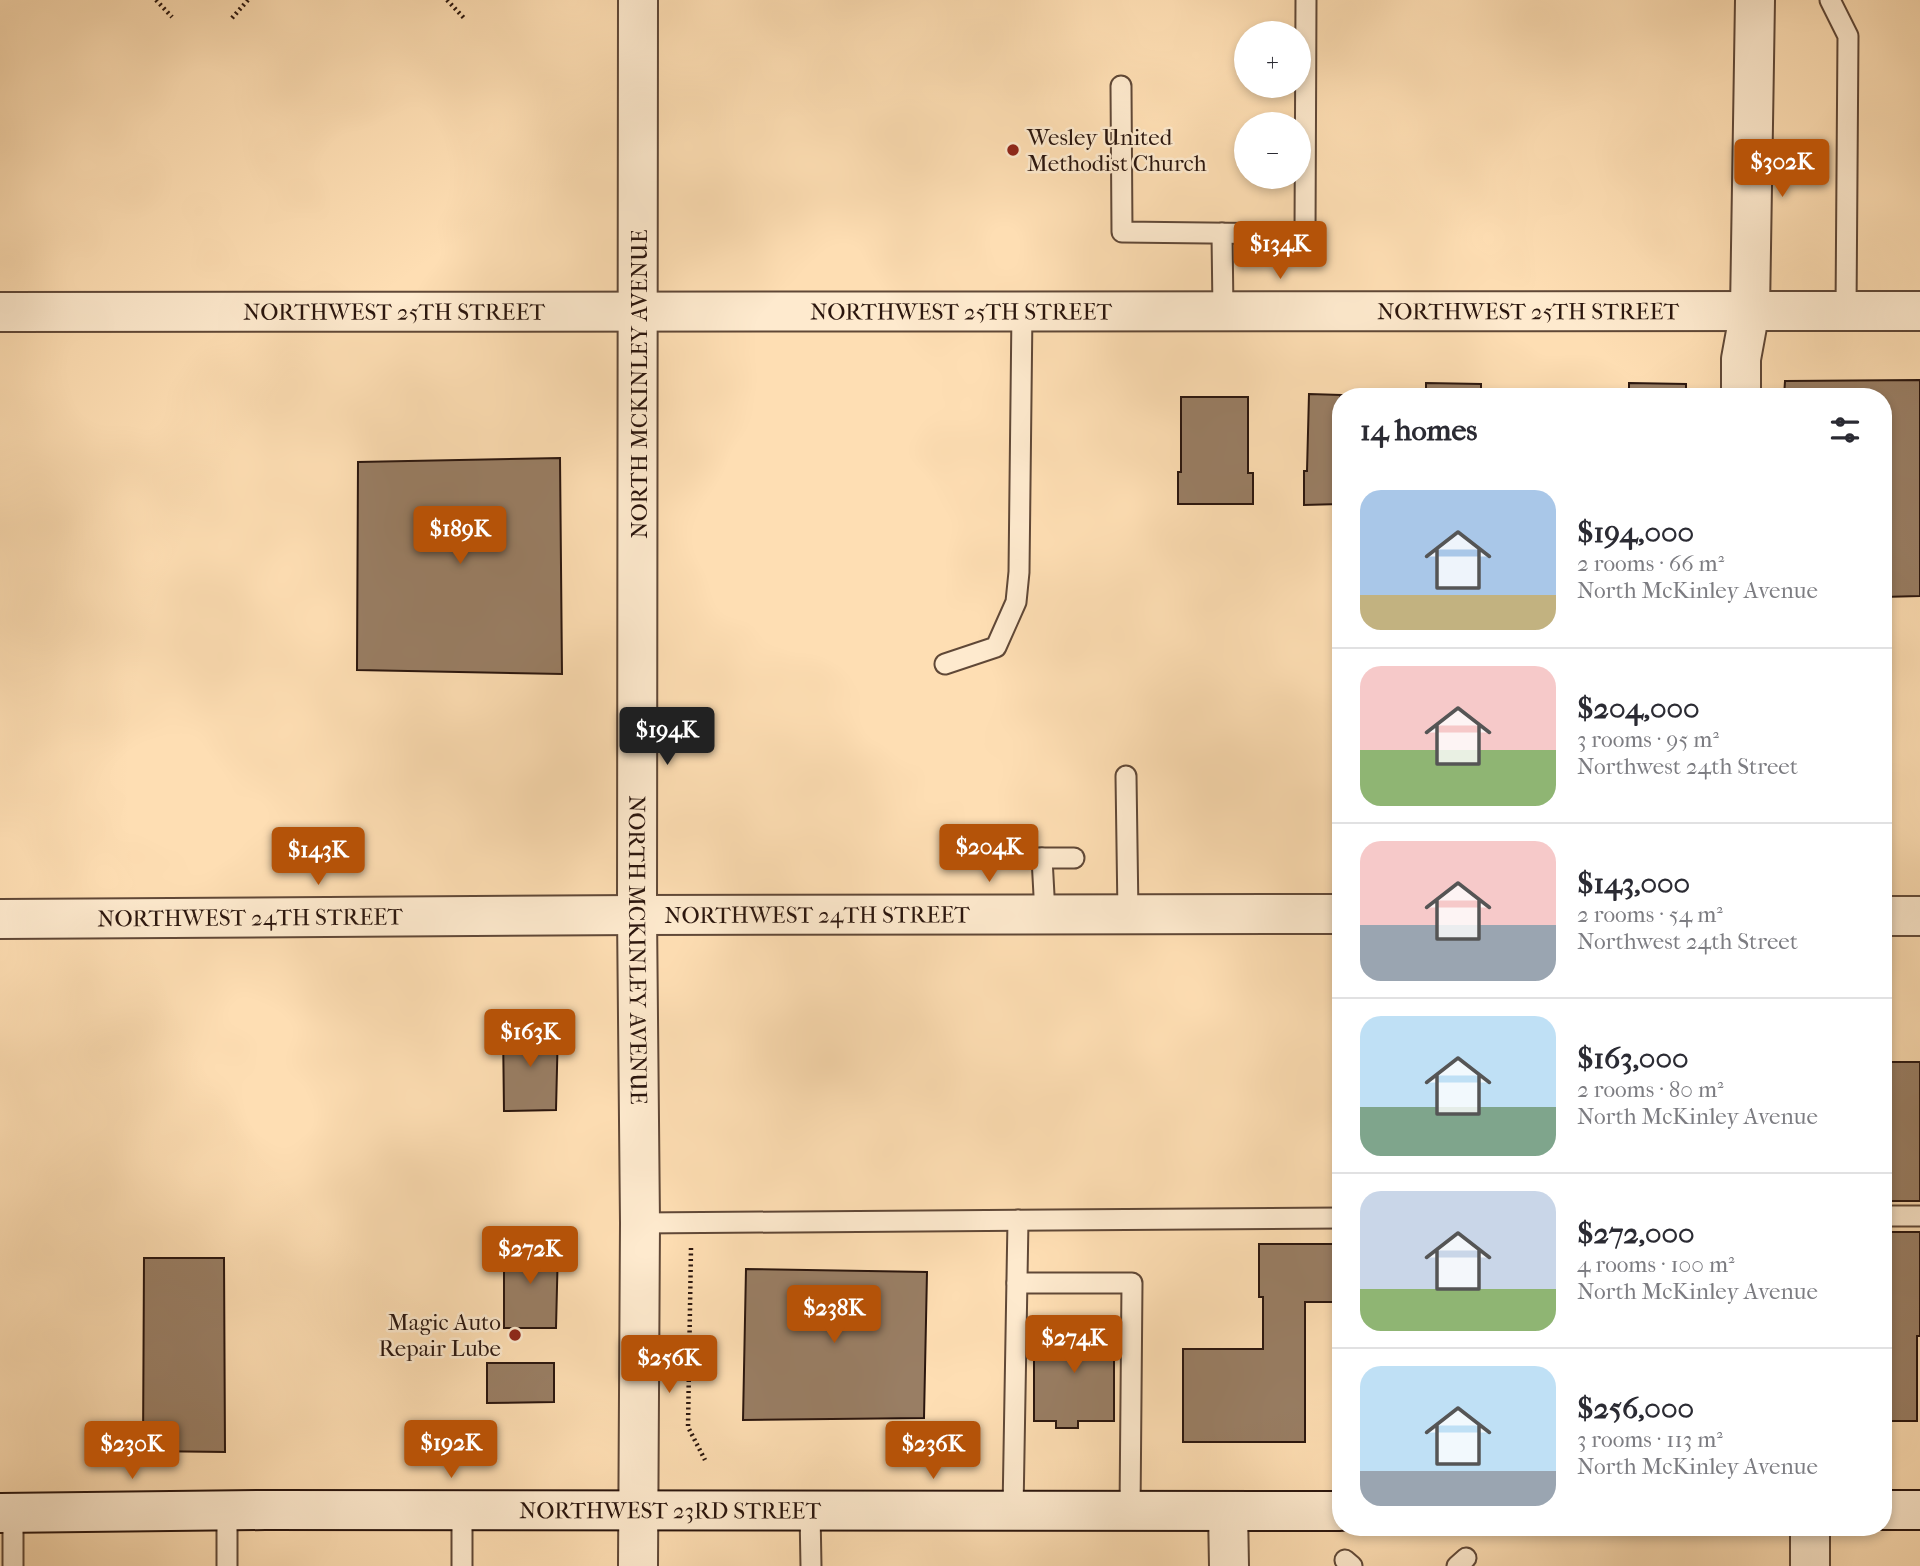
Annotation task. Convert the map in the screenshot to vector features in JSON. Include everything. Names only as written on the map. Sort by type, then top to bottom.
[{"type":"street","name":"NORTH MCKINLEY AVENUE","points":[[638,0],[638,1566]]},
{"type":"street","points":[[1741,388],[1741,359],[1750,310],[1755,0]]},
{"type":"street","name":"NORTHWEST 25TH STREET","points":[[0,312],[1920,311]]},
{"type":"street","name":"NORTHWEST 24TH STREET","points":[[0,919],[1332,914]]},
{"type":"street","points":[[1892,916],[1920,916]]},
{"type":"street","name":"NORTHWEST 23RD STREET","points":[[6,1513],[461,1510],[1332,1511]]},
{"type":"street","points":[[1892,1510],[1920,1510]]},
{"type":"street","points":[[1228,1511],[1229,1566]]},
{"type":"street","points":[[1810,1536],[1810,1566]]},
{"type":"lane","points":[[1121,86],[1122,232],[1305,234],[1306,0]]},
{"type":"lane","points":[[1830,0],[1848,36],[1846,311]]},
{"type":"lane","points":[[1222,233],[1223,311]]},
{"type":"lane","points":[[946,664],[996,647],[1016,602],[1019,572],[1022,311]]},
{"type":"lane","points":[[1126,776],[1128,914]]},
{"type":"lane","points":[[996,858],[1074,858]]},
{"type":"lane","points":[[1042,858],[1045,914]]},
{"type":"lane","points":[[1892,1216],[1920,1216]]},
{"type":"lane","points":[[640,1223],[1332,1218]]},
{"type":"lane","points":[[1013,1511],[1018,1220]]},
{"type":"lane","points":[[1017,1283],[1132,1283],[1130,1511]]},
{"type":"lane","points":[[461,1510],[462,1566]]},
{"type":"lane","points":[[227,1511],[227,1566]]},
{"type":"lane","points":[[810,1511],[811,1566]]},
{"type":"lane","points":[[6,1513],[13,1566]]},
{"type":"path","points":[[156,0],[172,18]]},
{"type":"path","points":[[232,18],[248,0]]},
{"type":"path","points":[[447,0],[464,18]]},
{"type":"path","points":[[691,1222],[688,1427],[705,1460]]},
{"type":"building","points":[[1920,380],[1920,596],[1892,597],[1892,388],[1785,388],[1785,381]]},
{"type":"building","points":[[1426,383],[1481,384],[1481,388],[1426,388]]},
{"type":"building","points":[[1629,383],[1686,384],[1686,388],[1629,388]]},
{"type":"building","points":[[1309,394],[1332,395],[1332,504],[1304,505],[1304,471],[1307,471]]},
{"type":"building","points":[[1181,397],[1248,397],[1248,473],[1253,473],[1253,504],[1178,504],[1178,472],[1181,472]]},
{"type":"building","points":[[560,458],[562,674],[357,670],[358,462]]},
{"type":"building","points":[[558,1027],[556,1110],[504,1111],[503,1028]]},
{"type":"building","points":[[1892,1062],[1920,1062],[1920,1201],[1892,1201]]},
{"type":"building","points":[[1892,1232],[1920,1232],[1917,1421],[1892,1421]]},
{"type":"building","points":[[1259,1244],[1332,1244],[1332,1302],[1305,1302],[1305,1442],[1183,1442],[1183,1349],[1263,1349],[1263,1297],[1259,1297]]},
{"type":"building","points":[[504,1245],[558,1246],[556,1328],[504,1328]]},
{"type":"building","points":[[144,1258],[224,1258],[225,1452],[143,1451]]},
{"type":"building","points":[[746,1269],[927,1272],[924,1418],[743,1420]]},
{"type":"building","points":[[1034,1327],[1114,1327],[1114,1421],[1078,1421],[1078,1428],[1056,1428],[1056,1421],[1034,1421]]},
{"type":"building","points":[[487,1363],[554,1363],[554,1402],[487,1403]]},
{"type":"place","name":"Wesley United Methodist Church","points":[[1013,150]]},
{"type":"place","name":"Magic Auto Repair Lube","points":[[515,1335]]}]
